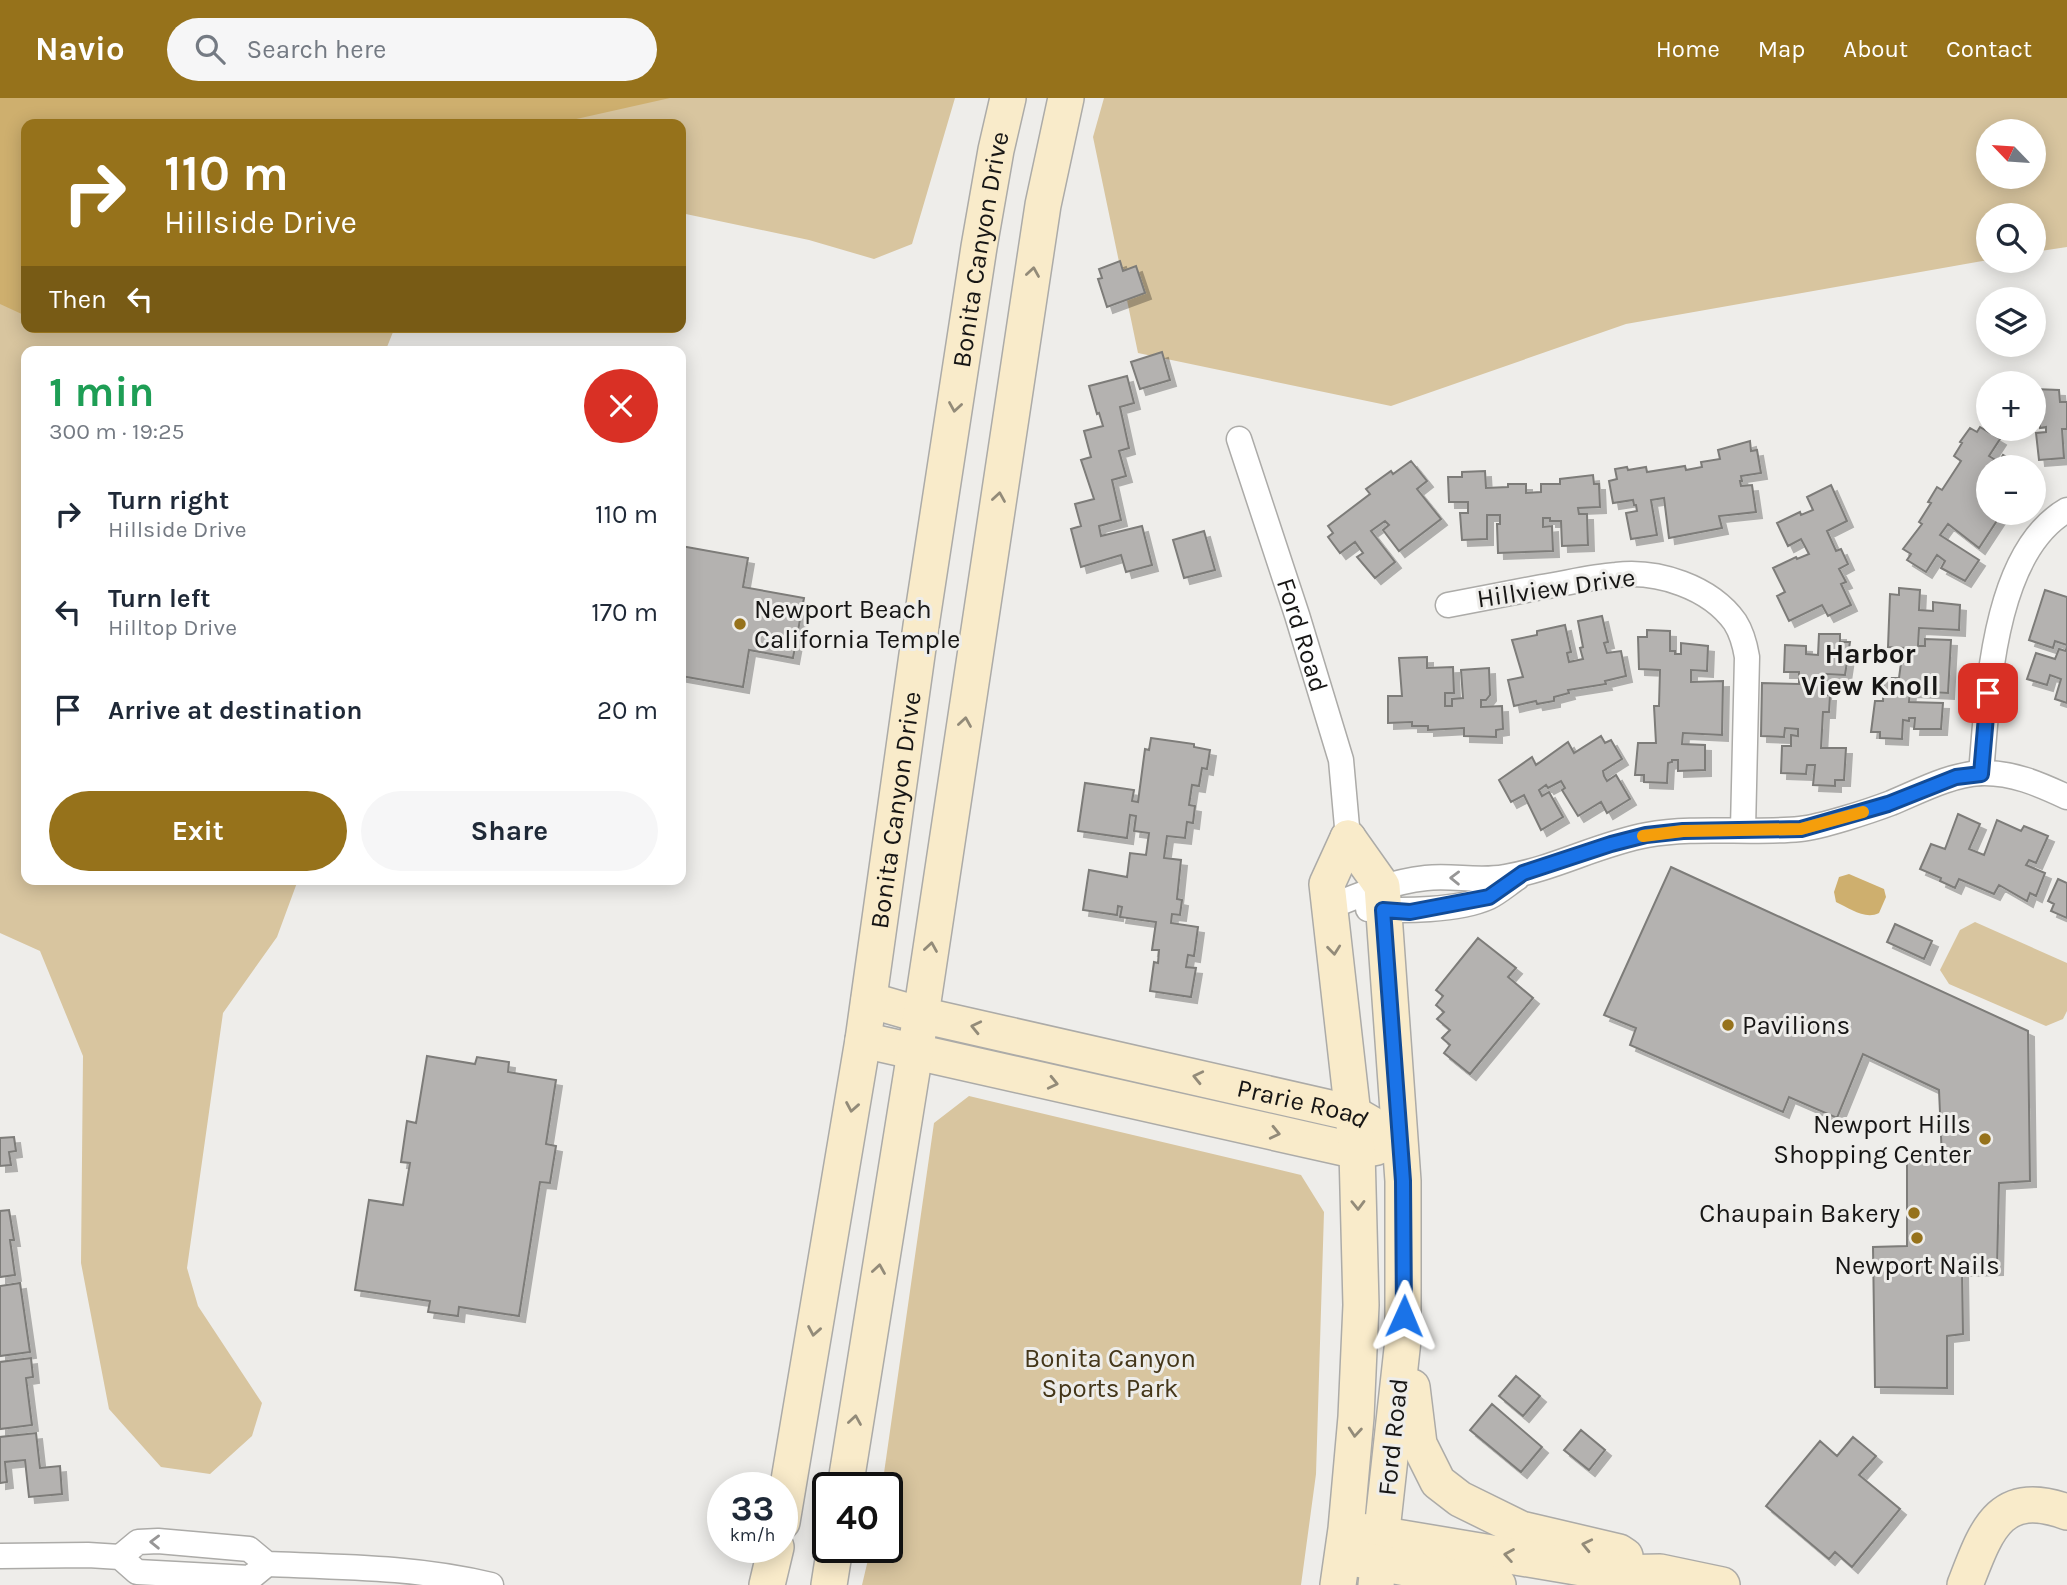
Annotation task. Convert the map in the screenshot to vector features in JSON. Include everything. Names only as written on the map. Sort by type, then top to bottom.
[{"type":"main road","name":"Bonita Canyon Drive","points":[[790,1472],[863,1040],[922,619],[979,247],[1008,98]]},
{"type":"main road","name":"Bonita Canyon Drive","points":[[848,1472],[915,1052],[1043,205],[1066,98]]},
{"type":"main road","points":[[1348,838],[1383,898]]},
{"type":"main road","name":"Ford Road","points":[[1342,1557],[1356,1417],[1360,1318],[1357,1151],[1327,884],[1348,838]]},
{"type":"main road","name":"Ford Road","points":[[1379,1561],[1403,1340],[1405,1222],[1383,898]]},
{"type":"main road","name":"Prarie Road","points":[[869,1000],[920,1015],[1352,1112],[1401,1142]]},
{"type":"main road","name":"Prarie Road","points":[[863,1040],[1357,1151],[1401,1142]]},
{"type":"main road","points":[[1403,1340],[1415,1402],[1419,1444],[1438,1482],[1460,1499],[1521,1529],[1619,1552],[1649,1572]]},
{"type":"main road","points":[[1965,1585],[1977,1553],[1994,1521],[2015,1506],[2032,1503],[2067,1512]]},
{"type":"main road","points":[[1342,1557],[1612,1573],[1660,1572],[1722,1585]]},
{"type":"main road","points":[[1379,1561],[1498,1585]]},
{"type":"main road","points":[[767,1585],[772,1563]]},
{"type":"main road","points":[[829,1585],[832,1563]]},
{"type":"street","name":"Ford Road","points":[[1238,439],[1297,615],[1341,760],[1348,838]]},
{"type":"street","points":[[1981,774],[1994,649],[2005,606],[2027,548],[2041,530],[2067,510]]},
{"type":"street","name":"Hillview Drive","points":[[1448,605],[1618,574],[1649,575],[1672,580],[1700,592],[1720,605],[1736,623],[1747,657],[1743,829]]},
{"type":"street","points":[[1330,907],[1383,898],[1410,912],[1489,897],[1523,873],[1646,835],[1683,831],[1801,829],[1888,804],[1956,777],[2003,774],[2029,780],[2067,797]]},
{"type":"street","points":[[120,1557],[138,1542],[186,1544],[249,1549],[267,1564],[406,1571],[463,1578],[491,1585]]},
{"type":"street","points":[[185,1575],[186,1544]]},
{"type":"street","points":[[0,1556],[120,1557],[137,1572],[250,1578],[267,1564]]},
{"type":"green space","points":[[0,98],[955,98],[912,244],[874,259],[809,240],[686,214],[686,119],[21,119],[21,333],[393,333],[387,346],[21,346],[21,885],[296,885],[277,937],[223,1013],[187,1268],[198,1306],[262,1403],[252,1436],[210,1474],[161,1467],[109,1409],[81,1263],[83,1056],[40,951],[0,933]]},
{"type":"green space","points":[[1104,98],[2067,98],[2067,247],[2046,250],[2046,203],[1976,203],[1976,262],[1626,324],[1391,406],[1138,353],[1093,137]]},
{"type":"green space","points":[[1975,922],[2067,963],[2067,1011],[2063,1019],[2046,1026],[1949,984],[1940,970],[1960,930]]},
{"type":"green space","name":"Bonita Canyon Sports Park","points":[[969,1096],[1301,1175],[1324,1212],[1316,1474],[1301,1585],[862,1585],[867,1563],[903,1563],[903,1472],[884,1472],[934,1123]]},
{"type":"shaded area","points":[[0,98],[670,98],[576,119],[21,119],[21,314],[0,304]]},
{"type":"shaded area","points":[[1849,874],[1884,889],[1886,897],[1879,913],[1863,914],[1836,902],[1834,892],[1839,877]]},
{"type":"building","points":[[1120,261],[1123,271],[1136,266],[1145,293],[1107,307],[1098,279],[1102,278],[1099,269]]},
{"type":"building","points":[[1162,352],[1170,380],[1140,389],[1131,362]]},
{"type":"building","points":[[1127,376],[1134,403],[1120,407],[1129,448],[1119,451],[1126,476],[1112,480],[1121,520],[1099,526],[1101,536],[1142,526],[1152,565],[1126,572],[1121,555],[1081,567],[1071,529],[1081,526],[1075,504],[1094,499],[1081,460],[1091,457],[1084,431],[1103,426],[1089,386]]},
{"type":"building","points":[[2046,389],[2059,390],[2060,402],[2067,402],[2067,429],[2062,429],[2064,458],[2046,459],[2046,455],[2038,455],[2037,441],[2046,441]]},
{"type":"building","points":[[1970,428],[1976,431],[1976,441],[1999,441],[1990,455],[1976,455],[1976,525],[1994,525],[1979,548],[1948,524],[1940,535],[1979,560],[1965,581],[1941,568],[1945,561],[1937,555],[1926,572],[1907,560],[1911,554],[1903,549],[1922,524],[1919,522],[1937,487],[1942,490],[1961,461],[1954,456]]},
{"type":"building","points":[[1750,441],[1751,451],[1757,450],[1761,473],[1741,476],[1740,481],[1741,486],[1752,485],[1756,512],[1719,516],[1722,528],[1669,538],[1664,498],[1651,500],[1657,535],[1631,539],[1626,513],[1637,511],[1636,505],[1633,500],[1613,503],[1609,481],[1617,479],[1615,469],[1646,467],[1647,472],[1685,466],[1686,470],[1702,467],[1701,462],[1720,459],[1718,450]]},
{"type":"building","points":[[1411,461],[1427,481],[1417,489],[1441,519],[1399,551],[1383,530],[1389,525],[1385,521],[1371,531],[1395,562],[1375,578],[1357,557],[1363,553],[1355,542],[1340,553],[1328,537],[1333,533],[1328,526],[1370,494],[1366,489]]},
{"type":"building","points":[[1485,471],[1486,488],[1526,484],[1526,493],[1541,492],[1541,484],[1560,484],[1560,479],[1593,475],[1594,484],[1599,484],[1600,507],[1578,508],[1579,514],[1587,514],[1588,545],[1562,546],[1561,521],[1543,518],[1543,527],[1552,526],[1553,551],[1498,553],[1497,524],[1500,524],[1500,515],[1487,515],[1487,539],[1462,540],[1460,513],[1468,513],[1468,502],[1449,502],[1448,477],[1462,477],[1462,472]]},
{"type":"building","points":[[1831,485],[1847,521],[1827,531],[1836,551],[1841,549],[1848,564],[1839,569],[1846,582],[1841,584],[1851,605],[1828,616],[1822,605],[1789,621],[1777,596],[1785,592],[1773,568],[1809,554],[1801,539],[1788,546],[1777,523],[1800,512],[1801,515],[1813,510],[1807,497]]},
{"type":"building","points":[[1204,531],[1215,570],[1184,578],[1173,540]]},
{"type":"building","name":"Newport Beach California Temple","points":[[686,547],[748,558],[743,587],[804,598],[793,658],[749,650],[743,687],[686,677]]},
{"type":"building","points":[[1899,588],[1920,590],[1919,610],[1933,611],[1933,602],[1960,605],[1959,630],[1919,628],[1918,646],[1925,646],[1925,639],[1951,640],[1948,693],[1910,691],[1909,702],[1943,703],[1941,729],[1914,729],[1915,718],[1909,718],[1909,721],[1903,720],[1902,739],[1880,738],[1880,732],[1871,732],[1875,701],[1883,701],[1884,678],[1899,678],[1901,663],[1905,663],[1905,648],[1888,647],[1890,594],[1899,595]]},
{"type":"building","points":[[2045,590],[2067,597],[2067,645],[2055,641],[2053,648],[2029,640]]},
{"type":"building","points":[[1602,616],[1608,642],[1604,643],[1607,653],[1621,651],[1626,676],[1605,681],[1606,684],[1568,690],[1569,693],[1554,697],[1554,701],[1537,704],[1536,701],[1514,706],[1508,680],[1523,677],[1512,640],[1565,625],[1571,652],[1567,653],[1569,662],[1583,659],[1578,621]]},
{"type":"building","points":[[1647,630],[1670,631],[1670,651],[1675,651],[1675,654],[1681,654],[1681,643],[1708,646],[1707,671],[1691,670],[1691,682],[1723,681],[1722,735],[1683,733],[1682,744],[1705,745],[1705,770],[1678,771],[1678,760],[1672,760],[1668,763],[1667,783],[1644,782],[1644,775],[1635,775],[1638,743],[1656,743],[1654,706],[1659,706],[1660,670],[1639,669],[1638,637],[1647,637]]},
{"type":"building","points":[[1819,634],[1840,634],[1840,642],[1850,642],[1845,675],[1826,674],[1825,695],[1830,695],[1829,712],[1823,712],[1821,748],[1846,748],[1844,780],[1835,780],[1835,786],[1813,785],[1815,765],[1807,765],[1806,774],[1781,773],[1782,746],[1791,746],[1791,735],[1798,736],[1798,729],[1785,728],[1784,737],[1761,736],[1762,683],[1799,684],[1799,672],[1784,672],[1785,645],[1806,646],[1806,654],[1818,655]]},
{"type":"building","points":[[2067,646],[2067,703],[2055,699],[2061,679],[2050,675],[2047,685],[2027,679],[2036,653],[2055,659],[2059,649],[2066,651]]},
{"type":"building","points":[[1427,657],[1427,668],[1453,667],[1454,693],[1445,693],[1445,706],[1452,706],[1452,699],[1463,698],[1461,670],[1489,668],[1490,695],[1486,700],[1481,700],[1481,707],[1502,706],[1503,729],[1496,730],[1496,737],[1464,736],[1464,728],[1428,730],[1428,726],[1412,726],[1412,722],[1388,723],[1388,696],[1402,696],[1399,658]]},
{"type":"building","points":[[1601,736],[1605,743],[1611,740],[1622,759],[1603,771],[1604,776],[1607,781],[1616,775],[1630,799],[1607,813],[1601,802],[1578,816],[1562,790],[1565,788],[1561,781],[1548,788],[1546,785],[1539,790],[1542,796],[1549,792],[1563,817],[1541,830],[1524,795],[1511,802],[1499,780],[1532,757],[1536,765],[1568,742],[1574,753]]},
{"type":"building","points":[[1151,738],[1194,744],[1194,747],[1210,750],[1207,769],[1202,768],[1199,786],[1192,785],[1189,805],[1195,806],[1193,823],[1187,822],[1185,838],[1167,836],[1164,858],[1181,860],[1177,899],[1182,900],[1180,915],[1172,914],[1171,923],[1198,927],[1194,956],[1188,955],[1186,967],[1196,968],[1191,997],[1150,991],[1154,962],[1158,963],[1159,950],[1152,950],[1156,922],[1120,917],[1122,907],[1118,906],[1117,915],[1083,910],[1089,870],[1127,877],[1130,853],[1146,855],[1149,833],[1134,831],[1136,816],[1130,815],[1127,838],[1078,831],[1085,783],[1134,790],[1132,801],[1138,802],[1145,749],[1149,750]]},
{"type":"building","points":[[1958,814],[1980,824],[1969,849],[1984,855],[1997,820],[2021,831],[2024,826],[2048,836],[2036,863],[2029,860],[2026,865],[2045,873],[2036,896],[2030,893],[2027,901],[1999,885],[1994,894],[1959,879],[1955,888],[1940,881],[1941,878],[1920,869],[1931,844],[1945,849]]},
{"type":"building","name":"Newport Hills Shopping Center","points":[[1671,867],[2028,1031],[2030,1181],[1999,1183],[1997,1269],[1962,1270],[1963,1334],[1947,1336],[1947,1388],[1875,1387],[1873,1247],[1907,1246],[1907,1159],[1942,1159],[1939,1090],[1863,1054],[1837,1118],[1789,1097],[1783,1112],[1630,1045],[1636,1028],[1604,1015]]},
{"type":"building","points":[[2058,879],[2067,883],[2067,918],[2051,911],[2054,904],[2048,901]]},
{"type":"building","points":[[1895,924],[1932,941],[1924,959],[1887,942]]},
{"type":"building","points":[[1478,938],[1516,968],[1508,977],[1533,998],[1470,1074],[1444,1053],[1450,1045],[1442,1038],[1450,1030],[1437,1019],[1444,1012],[1436,1005],[1443,996],[1436,990]]},
{"type":"building","points":[[427,1056],[475,1064],[477,1057],[509,1062],[508,1072],[556,1080],[546,1144],[556,1146],[550,1183],[540,1182],[519,1316],[459,1307],[458,1316],[428,1312],[430,1301],[355,1290],[369,1200],[403,1205],[410,1163],[401,1162],[407,1121],[416,1123]]},
{"type":"building","points":[[14,1137],[16,1151],[9,1152],[11,1165],[0,1166],[0,1138]]},
{"type":"building","points":[[9,1210],[14,1240],[10,1240],[15,1275],[0,1277],[0,1211]]},
{"type":"building","points":[[20,1283],[30,1352],[0,1356],[0,1286]]},
{"type":"building","points":[[31,1358],[33,1377],[26,1378],[32,1425],[0,1429],[0,1362]]},
{"type":"building","points":[[1516,1376],[1540,1396],[1523,1416],[1499,1396]]},
{"type":"building","points":[[1492,1404],[1542,1447],[1521,1472],[1470,1430]]},
{"type":"building","points":[[1581,1430],[1605,1450],[1589,1470],[1564,1450]]},
{"type":"building","points":[[36,1433],[40,1468],[60,1466],[62,1494],[29,1497],[25,1460],[5,1462],[7,1482],[0,1483],[0,1437]]},
{"type":"building","points":[[1853,1437],[1876,1456],[1859,1475],[1900,1509],[1852,1567],[1835,1552],[1829,1559],[1766,1506],[1820,1441],[1837,1456]]},
{"type":"slow traffic","points":[[1643,836],[1683,831],[1801,829],[1863,812]]},
{"type":"place","name":"Newport Beach California Temple","points":[[740,624]]},
{"type":"place","name":"Pavilions","points":[[1728,1025]]},
{"type":"place","name":"Newport Hills Shopping Center","points":[[1985,1139]]},
{"type":"place","name":"Chaupain Bakery","points":[[1914,1213]]},
{"type":"place","name":"Newport Nails","points":[[1917,1238]]},
{"type":"district","name":"Harbor View Knoll","points":[[1870,669]]},
{"type":"route","points":[[1404,1316],[1403,1181],[1383,910],[1410,912],[1489,897],[1523,873],[1646,835],[1683,831],[1801,829],[1888,804],[1956,777],[1981,774],[1988,693]]}]
